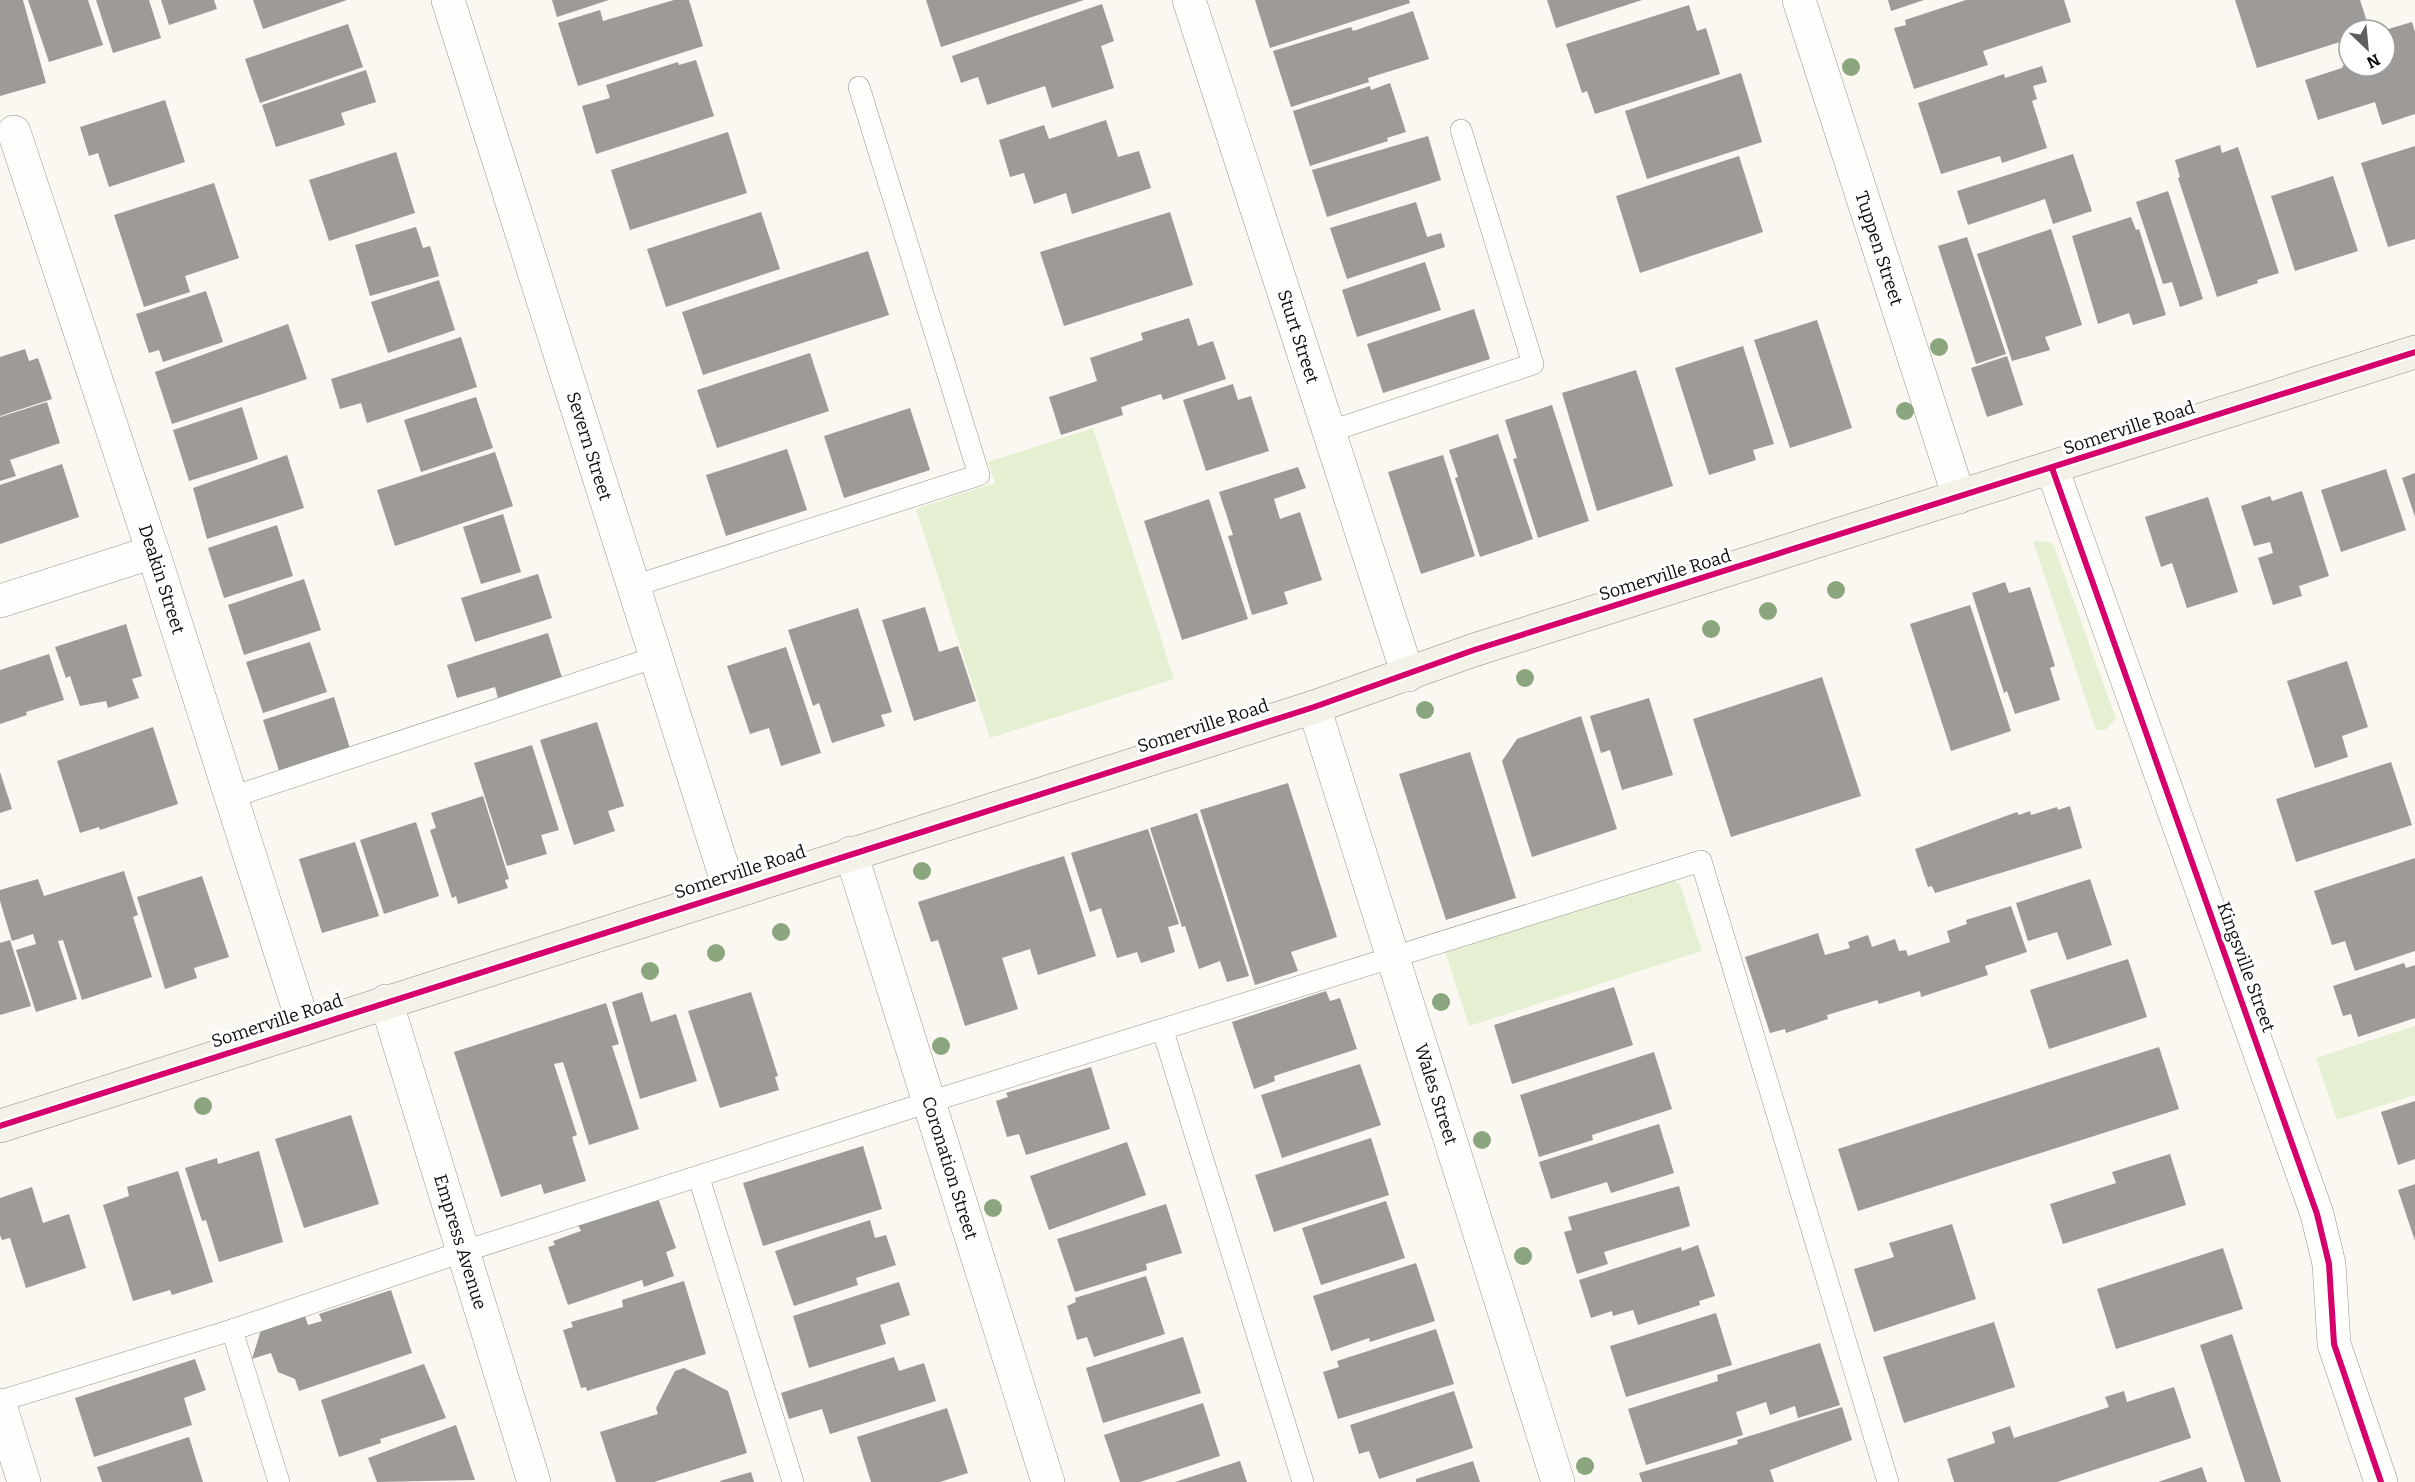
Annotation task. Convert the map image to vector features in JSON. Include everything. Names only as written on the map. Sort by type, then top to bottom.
[{"type":"main road","name":"Somerville Road","points":[[0,1126],[730,891],[1314,707],[1474,650],[2415,351]]},
{"type":"street","name":"Severn Street","points":[[448,0],[730,891]]},
{"type":"street","name":"Sturt Street","points":[[1189,0],[1408,675]]},
{"type":"street","name":"Tuppen Street","points":[[1799,0],[1959,497]]},
{"type":"street","name":"Deakin Street","points":[[14,132],[153,552],[305,1029]]},
{"type":"street","name":"Kingsville Street","points":[[2052,468],[2317,1214],[2328,1264],[2334,1344],[2381,1482]]},
{"type":"street","points":[[0,601],[153,552]]},
{"type":"street","name":"Wales Street","points":[[1314,707],[1558,1482]]},
{"type":"street","name":"Coronation Street","points":[[851,853],[1048,1482]]},
{"type":"street","name":"Empress Avenue","points":[[386,1001],[534,1482]]},
{"type":"street","points":[[0,1403],[24,1482]]},
{"type":"lane","points":[[634,586],[979,475],[859,87]]},
{"type":"lane","points":[[1328,432],[1533,364],[1461,130]]},
{"type":"lane","points":[[232,797],[656,657]]},
{"type":"lane","points":[[0,1403],[232,1330],[462,1252],[699,1178],[929,1102],[1163,1031],[1701,861],[1888,1482]]},
{"type":"lane","points":[[1163,1031],[1303,1482]]},
{"type":"lane","points":[[699,1178],[793,1482]]},
{"type":"lane","points":[[232,1330],[279,1482]]},
{"type":"green space","points":[[1093,428],[1174,679],[990,738],[916,509],[995,483],[988,462]]},
{"type":"green space","points":[[2033,541],[2050,542],[2054,546],[2116,719],[2105,730],[2096,730]]},
{"type":"green space","points":[[1664,877],[1680,884],[1702,951],[1469,1026],[1444,948]]},
{"type":"green space","points":[[2415,1026],[2415,1095],[2337,1120],[2316,1058]]},
{"type":"building","points":[[0,0],[23,0],[46,83],[0,96]]},
{"type":"building","points":[[28,0],[88,0],[103,45],[49,62]]},
{"type":"building","points":[[96,0],[149,0],[161,38],[113,53]]},
{"type":"building","points":[[161,0],[214,0],[217,9],[169,25]]},
{"type":"building","points":[[253,0],[347,0],[263,29]]},
{"type":"building","points":[[552,0],[609,0],[557,17]]},
{"type":"building","points":[[674,0],[689,0],[703,46],[578,86],[558,23],[600,10],[603,21]]},
{"type":"building","points":[[926,0],[1084,0],[941,47]]},
{"type":"building","points":[[1255,0],[1409,0],[1410,3],[1270,48]]},
{"type":"building","points":[[1547,0],[1642,0],[1556,28]]},
{"type":"building","points":[[1888,0],[1924,0],[1891,11]]},
{"type":"building","points":[[1966,0],[2064,0],[2071,22],[1983,51],[1988,65],[1914,89],[1894,28],[1906,25],[1905,20]]},
{"type":"building","points":[[2235,0],[2360,0],[2366,18],[2337,18],[2337,43],[2257,68]]},
{"type":"building","points":[[1102,4],[1114,41],[1101,46],[1114,88],[1052,108],[1045,86],[987,105],[978,77],[961,83],[952,56]]},
{"type":"building","points":[[1689,5],[1697,31],[1706,28],[1720,74],[1595,114],[1587,91],[1582,93],[1566,44]]},
{"type":"building","points":[[1413,11],[1429,59],[1368,78],[1369,82],[1291,107],[1273,51],[1351,27],[1353,31]]},
{"type":"building","points":[[2412,22],[2415,32],[2415,114],[2382,125],[2375,102],[2318,120],[2305,80],[2337,70],[2337,78],[2397,78],[2397,26]]},
{"type":"building","points":[[348,24],[363,67],[260,103],[245,59]]},
{"type":"building","points":[[696,60],[714,116],[596,154],[582,106],[610,98],[606,85],[678,62],[679,65]]},
{"type":"building","points":[[2042,66],[2047,82],[2033,86],[2037,99],[2032,101],[2047,148],[2002,163],[2000,156],[1941,174],[1918,103],[2004,74],[2005,78]]},
{"type":"building","points":[[366,70],[376,102],[341,113],[345,125],[276,147],[262,105]]},
{"type":"building","points":[[1741,73],[1762,142],[1647,179],[1625,111]]},
{"type":"building","points":[[1390,83],[1406,132],[1387,138],[1388,141],[1310,166],[1293,111],[1370,86],[1371,90]]},
{"type":"building","points":[[165,100],[185,162],[109,187],[98,153],[89,156],[80,127]]},
{"type":"building","points":[[1106,120],[1118,157],[1139,151],[1151,188],[1072,214],[1066,193],[1034,204],[1024,173],[1010,177],[999,140],[1044,125],[1049,139]]},
{"type":"building","points":[[728,132],[747,193],[630,230],[611,170]]},
{"type":"building","points":[[1428,136],[1441,180],[1327,217],[1312,170]]},
{"type":"building","points":[[2220,145],[2222,153],[2238,147],[2279,273],[2217,297],[2178,178],[2180,177],[2175,160]]},
{"type":"building","points":[[2415,146],[2415,239],[2388,247],[2361,163]]},
{"type":"building","points":[[396,152],[415,213],[329,241],[309,180]]},
{"type":"building","points":[[2073,154],[2092,211],[2053,224],[2045,199],[1968,225],[1957,191]]},
{"type":"building","points":[[1739,156],[1763,232],[1640,273],[1616,196]]},
{"type":"building","points":[[2333,176],[2358,251],[2295,271],[2271,196]]},
{"type":"building","points":[[214,183],[239,258],[185,276],[190,292],[144,307],[114,215]]},
{"type":"building","points":[[2168,191],[2203,299],[2180,307],[2172,282],[2163,284],[2136,202]]},
{"type":"building","points":[[1416,202],[1427,237],[1441,233],[1445,247],[1347,279],[1330,228]]},
{"type":"building","points":[[761,212],[780,269],[666,307],[647,249]]},
{"type":"building","points":[[1170,212],[1193,285],[1064,326],[1040,252]]},
{"type":"building","points":[[2131,217],[2136,230],[2139,229],[2166,315],[2133,325],[2129,313],[2098,324],[2072,236]]},
{"type":"building","points":[[416,227],[423,248],[430,246],[439,276],[370,296],[355,245]]},
{"type":"building","points":[[2051,229],[2082,325],[2045,337],[2050,350],[2012,361],[1977,254]]},
{"type":"building","points":[[1967,237],[2006,354],[1976,364],[1938,246]]},
{"type":"building","points":[[868,251],[889,315],[703,375],[682,312]]},
{"type":"building","points":[[1425,262],[1441,310],[1357,337],[1342,290]]},
{"type":"building","points":[[439,280],[455,330],[388,353],[371,302]]},
{"type":"building","points":[[206,291],[223,342],[163,362],[159,350],[149,353],[136,314]]},
{"type":"building","points":[[1474,309],[1490,359],[1383,393],[1367,344]]},
{"type":"building","points":[[1189,318],[1198,346],[1213,341],[1226,379],[1163,400],[1161,394],[1121,407],[1123,415],[1061,435],[1049,397],[1097,381],[1090,358],[1143,340],[1141,333]]},
{"type":"building","points":[[1817,320],[1852,428],[1790,448],[1754,340]]},
{"type":"building","points":[[288,324],[307,379],[172,424],[155,372]]},
{"type":"building","points":[[461,337],[477,387],[367,423],[361,403],[340,409],[331,379]]},
{"type":"building","points":[[1743,346],[1774,444],[1753,450],[1756,460],[1709,475],[1675,368]]},
{"type":"building","points":[[25,349],[29,361],[38,358],[52,399],[0,416],[0,357]]},
{"type":"building","points":[[810,353],[829,411],[717,448],[697,390]]},
{"type":"building","points":[[2007,356],[2023,405],[1987,417],[1971,368]]},
{"type":"building","points":[[1636,370],[1673,486],[1597,511],[1562,393]]},
{"type":"building","points":[[1233,384],[1238,400],[1251,396],[1269,451],[1206,471],[1183,400]]},
{"type":"building","points":[[476,397],[493,448],[421,472],[404,420]]},
{"type":"building","points":[[47,402],[60,443],[10,460],[16,476],[0,481],[0,417]]},
{"type":"building","points":[[1552,405],[1589,521],[1538,538],[1513,459],[1517,458],[1505,420]]},
{"type":"building","points":[[242,407],[258,459],[189,481],[173,430]]},
{"type":"building","points":[[910,408],[930,470],[844,498],[824,436]]},
{"type":"building","points":[[1498,434],[1533,539],[1480,557],[1455,478],[1458,477],[1449,450]]},
{"type":"building","points":[[787,449],[807,510],[726,536],[706,475]]},
{"type":"building","points":[[495,452],[513,506],[395,546],[377,490]]},
{"type":"building","points":[[287,455],[304,508],[207,539],[193,488]]},
{"type":"building","points":[[1443,455],[1475,556],[1421,574],[1388,472]]},
{"type":"building","points":[[62,464],[79,517],[0,544],[0,485]]},
{"type":"building","points":[[1298,467],[1306,488],[1274,499],[1280,519],[1300,512],[1322,580],[1284,592],[1288,604],[1252,615],[1228,536],[1233,535],[1219,492]]},
{"type":"building","points":[[2386,469],[2406,530],[2341,552],[2321,490]]},
{"type":"building","points":[[2415,473],[2415,517],[2402,478]]},
{"type":"building","points":[[2302,491],[2329,576],[2299,586],[2302,596],[2273,605],[2258,558],[2273,553],[2270,542],[2254,546],[2241,506],[2270,496],[2272,501]]},
{"type":"building","points":[[2208,497],[2238,592],[2187,608],[2172,563],[2161,567],[2145,517]]},
{"type":"building","points":[[1209,499],[1248,619],[1182,640],[1144,521]]},
{"type":"building","points":[[503,514],[521,572],[481,584],[463,527]]},
{"type":"building","points":[[277,525],[293,576],[224,598],[208,548]]},
{"type":"building","points":[[538,574],[552,618],[475,642],[461,598]]},
{"type":"building","points":[[304,579],[321,630],[244,655],[228,605]]},
{"type":"building","points":[[2005,582],[2009,593],[2030,587],[2055,666],[2050,668],[2060,700],[2015,714],[2007,691],[2004,693],[1972,593]]},
{"type":"building","points":[[1970,605],[2011,731],[1951,751],[1910,624]]},
{"type":"building","points":[[925,607],[939,652],[958,646],[976,701],[914,721],[882,620]]},
{"type":"building","points":[[858,608],[892,712],[881,715],[885,726],[832,743],[819,703],[813,706],[788,630]]},
{"type":"building","points":[[126,624],[142,676],[132,679],[139,698],[108,708],[106,701],[80,706],[70,676],[66,678],[55,647]]},
{"type":"building","points":[[548,633],[563,681],[499,702],[495,687],[457,698],[447,665]]},
{"type":"building","points":[[310,642],[327,692],[263,713],[246,662]]},
{"type":"building","points":[[786,647],[821,753],[781,766],[769,728],[750,734],[727,666]]},
{"type":"building","points":[[49,654],[64,700],[26,712],[27,715],[0,724],[0,670]]},
{"type":"building","points":[[2347,661],[2368,727],[2342,736],[2348,757],[2315,768],[2287,681]]},
{"type":"building","points":[[1822,677],[1861,796],[1731,837],[1693,719]]},
{"type":"building","points":[[334,697],[351,752],[280,774],[263,720]]},
{"type":"building","points":[[1649,698],[1673,775],[1622,790],[1610,750],[1601,753],[1590,716]]},
{"type":"building","points":[[1581,716],[1617,829],[1532,857],[1502,761],[1517,739]]},
{"type":"building","points":[[597,722],[624,806],[608,811],[615,831],[574,845],[540,740]]},
{"type":"building","points":[[153,727],[178,804],[100,830],[99,827],[80,833],[57,761]]},
{"type":"building","points":[[532,745],[559,830],[541,835],[547,854],[507,866],[474,763]]},
{"type":"building","points":[[1470,752],[1516,898],[1446,920],[1399,774]]},
{"type":"building","points":[[2391,762],[2412,825],[2296,862],[2276,799]]},
{"type":"building","points":[[0,772],[12,809],[0,813]]},
{"type":"building","points":[[1288,783],[1337,937],[1291,952],[1298,971],[1255,985],[1200,810]]},
{"type":"building","points":[[483,796],[509,879],[505,880],[508,888],[458,904],[456,896],[452,898],[430,830],[436,828],[431,813]]},
{"type":"building","points":[[2070,806],[2082,848],[1935,893],[1932,886],[1928,887],[1915,849],[2017,812],[2019,815],[2030,811],[2031,815],[2057,807],[2058,810]]},
{"type":"building","points":[[1197,813],[1249,976],[1227,982],[1220,961],[1199,969],[1185,926],[1182,927],[1150,828]]},
{"type":"building","points":[[416,822],[439,896],[384,914],[360,840]]},
{"type":"building","points":[[1148,829],[1179,924],[1168,927],[1175,952],[1141,963],[1137,952],[1117,958],[1101,908],[1090,912],[1071,853]]},
{"type":"building","points":[[355,842],[379,916],[322,933],[299,859]]},
{"type":"building","points":[[1064,856],[1096,956],[1038,975],[1030,949],[1002,958],[1018,1009],[965,1026],[938,940],[931,942],[918,902]]},
{"type":"building","points":[[2415,858],[2415,951],[2355,971],[2345,941],[2332,945],[2314,891]]},
{"type":"building","points":[[124,871],[138,915],[133,917],[152,977],[82,1000],[63,940],[58,941],[77,999],[36,1012],[16,950],[36,944],[33,934],[12,941],[0,901],[0,890],[38,879],[44,896]]},
{"type":"building","points":[[202,876],[229,957],[194,968],[197,978],[165,989],[137,897]]},
{"type":"building","points":[[2090,879],[2112,945],[2067,960],[2057,932],[2028,941],[2016,903]]},
{"type":"building","points":[[2011,906],[2027,952],[1985,966],[1988,975],[1921,997],[1920,991],[1879,1004],[1877,1000],[1827,1015],[1828,1019],[1786,1033],[1785,1029],[1770,1033],[1745,957],[1818,933],[1825,955],[1850,948],[1848,942],[1868,935],[1872,947],[1895,939],[1899,951],[1906,950],[1908,956],[1950,942],[1947,931],[1967,924],[1966,920]]},
{"type":"building","points":[[10,940],[31,1006],[0,1015],[0,943]]},
{"type":"building","points":[[2128,959],[2147,1017],[2049,1049],[2030,990]]},
{"type":"building","points":[[2404,963],[2406,968],[2415,965],[2415,1018],[2358,1037],[2351,1014],[2343,1016],[2333,986]]},
{"type":"building","points":[[1614,987],[1633,1045],[1512,1084],[1494,1025]]},
{"type":"building","points":[[1326,991],[1330,1001],[1340,998],[1357,1049],[1274,1076],[1275,1081],[1254,1089],[1232,1022]]},
{"type":"building","points":[[642,992],[651,1022],[676,1014],[697,1081],[640,1099],[612,1002]]},
{"type":"building","points":[[751,992],[778,1076],[775,1077],[779,1090],[720,1108],[688,1011]]},
{"type":"building","points":[[606,1003],[619,1044],[612,1046],[639,1129],[589,1145],[563,1062],[554,1064],[577,1135],[572,1137],[586,1181],[544,1194],[541,1184],[501,1197],[454,1052]]},
{"type":"building","points":[[2159,1047],[2179,1109],[1858,1211],[1838,1149]]},
{"type":"building","points":[[1654,1052],[1672,1109],[1592,1135],[1593,1140],[1539,1157],[1520,1095]]},
{"type":"building","points":[[1360,1064],[1381,1125],[1282,1158],[1261,1095]]},
{"type":"building","points":[[1091,1067],[1110,1129],[1026,1155],[1019,1134],[1007,1137],[996,1101],[1008,1097],[1006,1093]]},
{"type":"building","points":[[2415,1101],[2415,1159],[2398,1165],[2381,1112]]},
{"type":"building","points":[[351,1115],[379,1204],[304,1228],[275,1139]]},
{"type":"building","points":[[1659,1124],[1674,1173],[1611,1193],[1607,1182],[1551,1199],[1539,1162]]},
{"type":"building","points":[[1371,1138],[1389,1195],[1274,1232],[1255,1175]]},
{"type":"building","points":[[1127,1142],[1146,1195],[1049,1230],[1030,1176]]},
{"type":"building","points":[[863,1146],[882,1209],[763,1246],[743,1183]]},
{"type":"building","points":[[259,1151],[283,1242],[219,1262],[206,1220],[202,1221],[185,1168],[217,1158],[218,1164]]},
{"type":"building","points":[[2170,1154],[2186,1205],[2063,1244],[2050,1204],[2116,1183],[2112,1172]]},
{"type":"building","points":[[178,1171],[213,1282],[172,1295],[170,1290],[133,1301],[103,1205],[129,1196],[127,1187]]},
{"type":"building","points":[[2415,1184],[2415,1241],[2398,1190]]},
{"type":"building","points":[[1679,1186],[1690,1226],[1604,1252],[1608,1264],[1577,1274],[1564,1232],[1572,1230],[1568,1217]]},
{"type":"building","points":[[32,1187],[43,1223],[69,1214],[86,1268],[26,1288],[10,1238],[2,1240],[0,1235],[0,1198]]},
{"type":"building","points":[[658,1198],[676,1248],[666,1252],[674,1276],[644,1287],[642,1280],[568,1305],[548,1247],[555,1245],[553,1241],[581,1231],[578,1225]]},
{"type":"building","points":[[1386,1201],[1405,1258],[1321,1285],[1302,1228]]},
{"type":"building","points":[[1166,1204],[1182,1253],[1146,1264],[1147,1270],[1075,1292],[1057,1239]]},
{"type":"building","points":[[870,1220],[875,1238],[886,1235],[896,1265],[856,1278],[858,1285],[794,1306],[775,1251]]},
{"type":"building","points":[[1952,1224],[1976,1299],[1874,1332],[1854,1269],[1894,1257],[1889,1243]]},
{"type":"building","points":[[1698,1245],[1715,1296],[1699,1301],[1700,1305],[1638,1325],[1633,1310],[1613,1316],[1612,1311],[1591,1318],[1579,1280],[1681,1247],[1682,1251]]},
{"type":"building","points":[[2223,1248],[2243,1309],[2116,1349],[2097,1289]]},
{"type":"building","points":[[1416,1263],[1435,1321],[1370,1342],[1369,1338],[1331,1351],[1313,1296]]},
{"type":"building","points":[[1146,1276],[1165,1334],[1094,1357],[1087,1337],[1077,1340],[1067,1306],[1076,1302],[1075,1298]]},
{"type":"building","points":[[684,1281],[706,1354],[587,1391],[586,1387],[581,1388],[563,1330],[573,1327],[571,1322],[623,1307],[622,1300]]},
{"type":"building","points":[[899,1282],[910,1315],[880,1325],[886,1344],[809,1368],[793,1316]]},
{"type":"building","points":[[391,1290],[412,1353],[299,1391],[295,1379],[278,1372],[271,1353],[252,1359],[261,1330],[305,1316],[308,1325],[322,1321],[319,1314]]},
{"type":"building","points":[[1716,1313],[1732,1365],[1626,1397],[1610,1346]]},
{"type":"building","points":[[1994,1322],[2015,1387],[1904,1423],[1883,1357]]},
{"type":"building","points":[[1436,1329],[1454,1384],[1338,1419],[1323,1372],[1339,1367],[1337,1361]]},
{"type":"building","points":[[2232,1334],[2281,1482],[2245,1482],[2200,1345]]},
{"type":"building","points":[[1183,1337],[1201,1393],[1103,1423],[1086,1368]]},
{"type":"building","points":[[1820,1343],[1840,1405],[1798,1418],[1795,1406],[1770,1415],[1766,1402],[1736,1412],[1743,1435],[1646,1465],[1628,1409],[1718,1381],[1717,1375]]},
{"type":"building","points":[[894,1357],[899,1371],[924,1363],[936,1401],[830,1434],[822,1409],[789,1419],[781,1393]]},
{"type":"building","points":[[195,1359],[206,1390],[184,1398],[192,1425],[94,1457],[75,1398]]},
{"type":"building","points":[[424,1364],[446,1418],[380,1439],[381,1443],[339,1457],[321,1400]]},
{"type":"building","points":[[684,1368],[728,1391],[747,1453],[654,1482],[616,1482],[600,1432],[658,1414],[656,1408],[675,1371]]},
{"type":"building","points":[[2174,1387],[2191,1438],[2057,1482],[1954,1482],[1947,1459],[1995,1443],[1992,1432],[2010,1426],[2014,1438],[2109,1407],[2105,1397],[2124,1391],[2127,1402]]},
{"type":"building","points":[[1454,1391],[1473,1448],[1379,1479],[1369,1451],[1359,1454],[1350,1425]]},
{"type":"building","points":[[1203,1403],[1220,1456],[1140,1482],[1120,1482],[1104,1435]]},
{"type":"building","points":[[1842,1407],[1852,1440],[1770,1470],[1774,1482],[1642,1482],[1639,1473],[1738,1444],[1737,1440]]},
{"type":"building","points":[[947,1408],[968,1473],[940,1482],[871,1482],[857,1437]]},
{"type":"building","points":[[456,1425],[475,1480],[377,1482],[368,1458]]},
{"type":"building","points":[[189,1437],[203,1482],[102,1482],[97,1467]]},
{"type":"building","points":[[1240,1461],[1247,1482],[1175,1482]]},
{"type":"building","points":[[1473,1461],[1480,1482],[1416,1482],[1416,1479]]},
{"type":"building","points":[[2202,1467],[2207,1482],[2158,1482]]},
{"type":"building","points":[[751,1472],[754,1482],[720,1482],[720,1481]]},
{"type":"cycle path","points":[[0,1126],[1314,707],[1474,650],[2415,352]]},
{"type":"cycle path","points":[[2052,468],[2317,1214],[2329,1264],[2334,1344],[2381,1482]]}]
